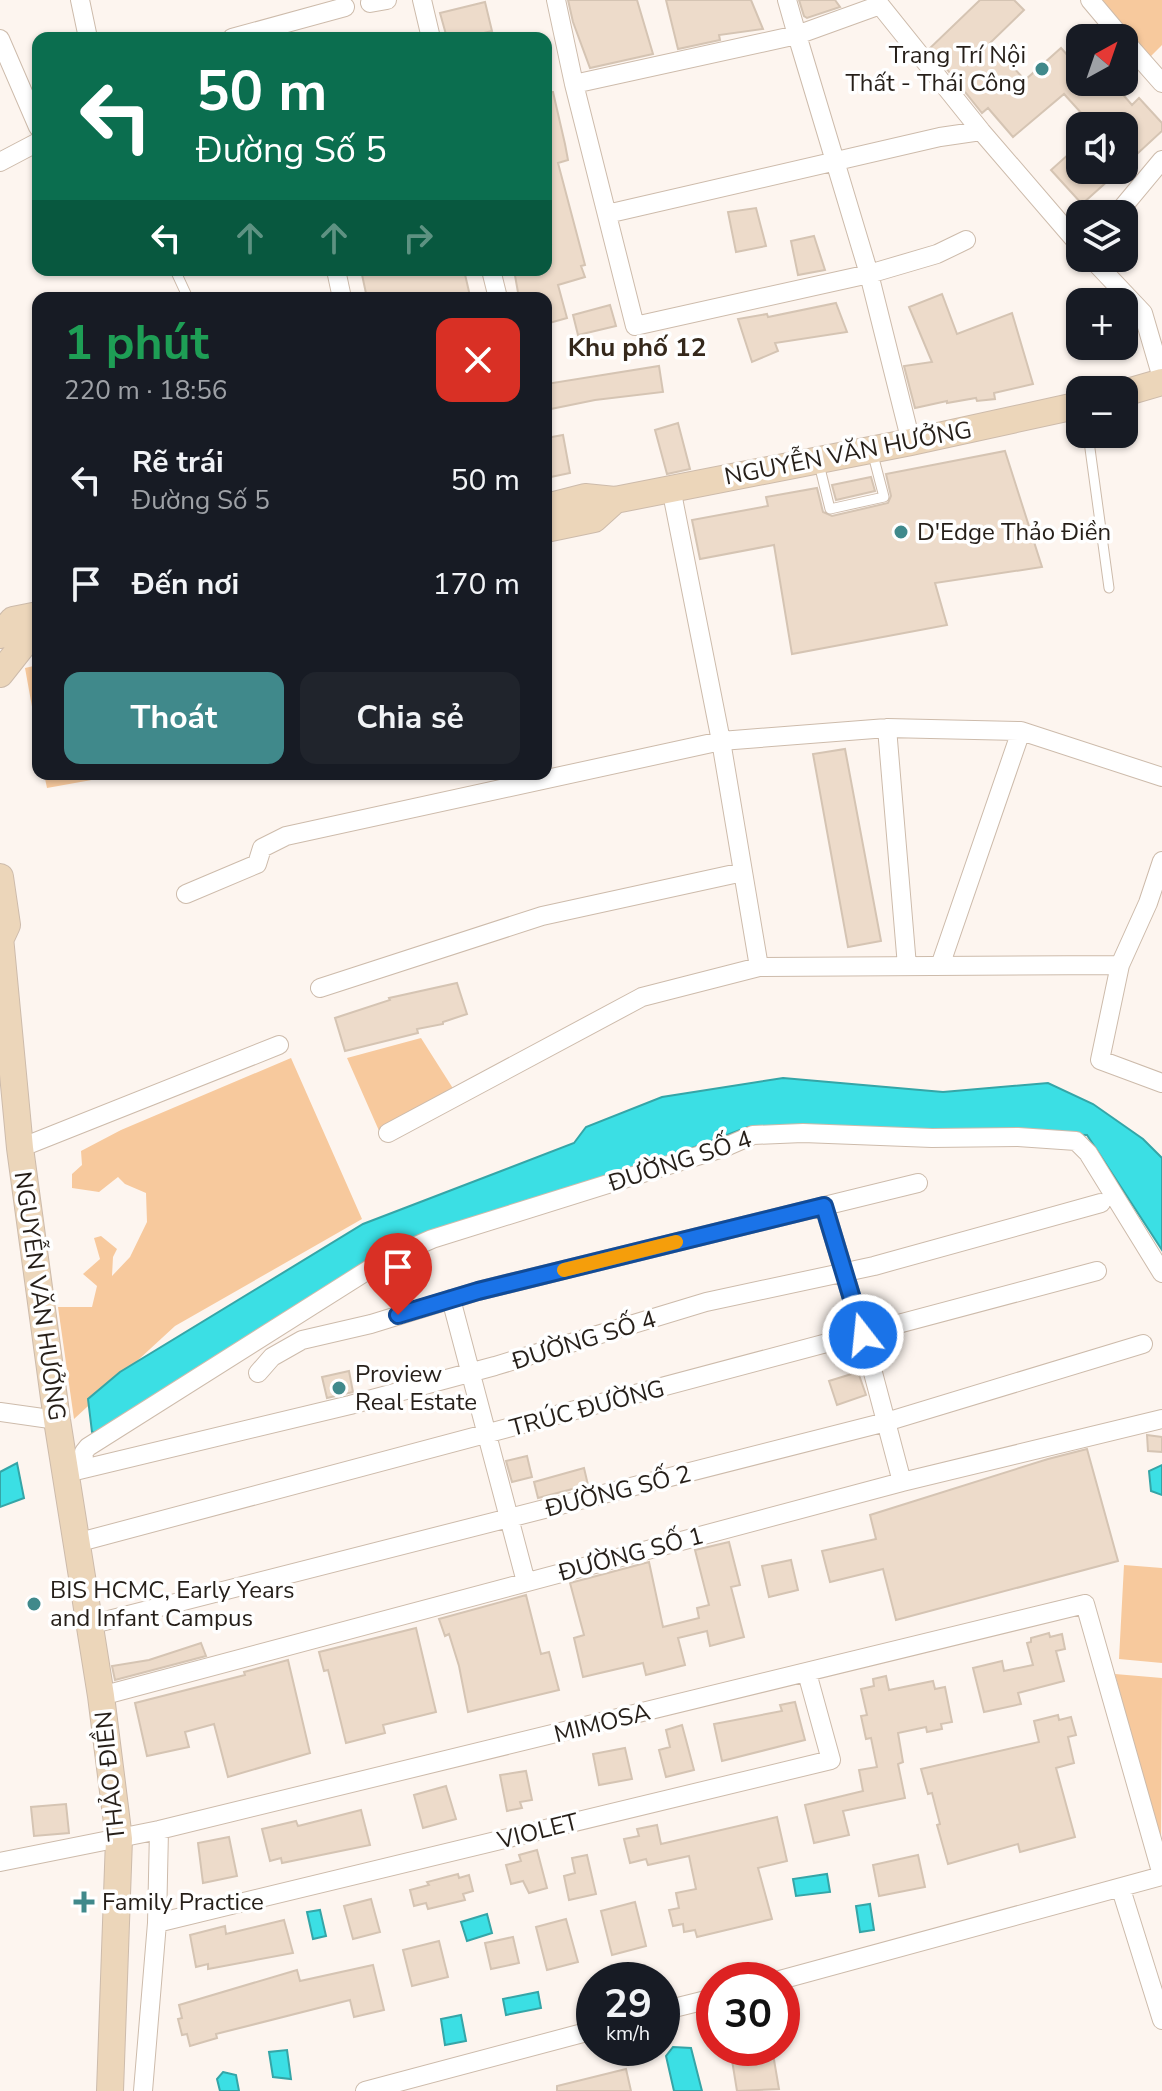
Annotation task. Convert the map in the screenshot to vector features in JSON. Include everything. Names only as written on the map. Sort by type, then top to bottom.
[{"type":"main road","points":[[1138,388],[1162,380]]},
{"type":"main road","name":"NGUYỄN VĂN HƯỞNG","points":[[552,505],[585,497],[615,500],[1066,408]]},
{"type":"main road","name":"NGUYỄN VĂN HƯỞNG","points":[[552,528],[594,519],[615,500]]},
{"type":"main road","points":[[0,635],[13,620],[32,616]]},
{"type":"main road","points":[[0,674],[32,636]]},
{"type":"main road","name":"NGUYỄN VĂN HƯỞNG","points":[[0,877],[7,925],[0,937],[20,1148],[57,1420],[70,1468]]},
{"type":"main road","name":"THẢO ĐIỀN","points":[[70,1468],[76,1543],[101,1696],[119,1839],[110,2091]]},
{"type":"street","points":[[80,0],[87,32]]},
{"type":"street","points":[[422,0],[430,32]]},
{"type":"street","points":[[556,0],[635,326],[869,274],[937,254],[966,240]]},
{"type":"street","points":[[787,0],[869,274],[911,442]]},
{"type":"street","points":[[1090,0],[1110,24]]},
{"type":"street","points":[[574,84],[797,35],[880,5],[981,131],[1066,230]]},
{"type":"street","points":[[282,30],[345,7]]},
{"type":"street","points":[[0,39],[32,113]]},
{"type":"street","points":[[1138,56],[1162,83]]},
{"type":"street","points":[[607,214],[940,137],[981,131]]},
{"type":"street","points":[[0,162],[32,145]]},
{"type":"street","points":[[1129,200],[1162,160]]},
{"type":"street","points":[[1104,272],[1143,313],[1162,380]]},
{"type":"street","points":[[671,488],[721,741],[759,967]]},
{"type":"street","points":[[887,728],[907,966]]},
{"type":"street","points":[[552,778],[721,741],[887,728],[1021,731],[1162,777]]},
{"type":"street","points":[[940,966],[1021,731]]},
{"type":"street","points":[[186,894],[257,864],[262,848],[286,836],[542,780]]},
{"type":"street","points":[[1162,861],[1156,899],[1120,965],[1100,1060],[1162,1083]]},
{"type":"street","points":[[320,988],[542,916],[743,872]]},
{"type":"street","points":[[388,1133],[642,997],[759,967],[1120,965]]},
{"type":"street","points":[[20,1148],[279,1045]]},
{"type":"street","name":"ĐƯỜNG SỐ 4","points":[[803,1133],[1076,1141],[1088,1153],[1112,1202],[845,1273],[706,1302],[471,1373],[350,1405],[70,1468],[88,1447],[384,1260],[432,1239],[753,1135],[803,1133]]},
{"type":"street","points":[[258,1373],[272,1357],[302,1340],[371,1324],[451,1299],[918,1183]]},
{"type":"street","points":[[1112,1202],[1162,1273]]},
{"type":"street","points":[[824,1206],[863,1335],[902,1482]]},
{"type":"street","name":"TRÚC ĐƯỜNG","points":[[76,1543],[1097,1271]]},
{"type":"street","points":[[451,1299],[526,1582]]},
{"type":"street","name":"ĐƯỜNG SỐ 2","points":[[89,1625],[886,1422],[1143,1344]]},
{"type":"street","points":[[0,1412],[57,1420]]},
{"type":"street","name":"ĐƯỜNG SỐ 1","points":[[101,1696],[902,1482],[1162,1419]]},
{"type":"street","name":"MIMOSA","points":[[0,1862],[159,1830],[1093,1606],[1162,1876]]},
{"type":"street","name":"VIOLET","points":[[157,1923],[831,1760],[807,1673]]},
{"type":"street","points":[[143,2091],[157,1923],[159,1830]]},
{"type":"street","points":[[800,1975],[1162,1876]]},
{"type":"street","points":[[1121,1889],[1162,2020]]},
{"type":"street","points":[[365,2091],[576,2035]]},
{"type":"lane","points":[[1090,448],[1109,588]]},
{"type":"lane","points":[[818,460],[830,509],[884,497],[871,449]]},
{"type":"shaded area","points":[[1091,0],[1162,0],[1162,45],[1148,59],[1138,49],[1138,24],[1114,24]]},
{"type":"shaded area","points":[[32,666],[32,707],[25,668]]},
{"type":"shaded area","points":[[45,780],[92,780],[47,788]]},
{"type":"shaded area","points":[[421,1038],[454,1090],[380,1133],[347,1058]]},
{"type":"shaded area","points":[[291,1058],[362,1219],[175,1326],[74,1419],[58,1307],[92,1307],[97,1286],[83,1274],[100,1259],[94,1238],[101,1236],[117,1249],[113,1257],[112,1276],[130,1257],[147,1222],[146,1193],[125,1184],[118,1177],[99,1192],[72,1188],[72,1174],[82,1165],[81,1151],[121,1130]]},
{"type":"shaded area","points":[[1124,1565],[1162,1568],[1162,1663],[1119,1659]]},
{"type":"shaded area","points":[[1115,1674],[1162,1678],[1161,1846]]},
{"type":"water","points":[[783,1078],[943,1092],[1048,1083],[1093,1104],[1143,1139],[1162,1158],[1162,1250],[1087,1135],[748,1127],[671,1156],[429,1232],[97,1433],[92,1432],[88,1399],[120,1372],[363,1224],[574,1143],[586,1127],[662,1097]]},
{"type":"water","points":[[17,1463],[24,1498],[0,1507],[0,1472]]},
{"type":"water","points":[[1162,1465],[1162,1495],[1151,1491],[1149,1471]]},
{"type":"water","points":[[827,1874],[830,1892],[796,1896],[793,1879]]},
{"type":"water","points":[[870,1904],[874,1930],[860,1932],[856,1906]]},
{"type":"water","points":[[320,1910],[326,1936],[313,1939],[307,1912]]},
{"type":"water","points":[[487,1914],[492,1933],[467,1941],[461,1922]]},
{"type":"water","points":[[538,1992],[541,2008],[506,2015],[503,1999]]},
{"type":"water","points":[[461,2015],[466,2041],[445,2045],[441,2019]]},
{"type":"water","points":[[680,2047],[691,2048],[702,2091],[674,2091],[668,2066],[680,2066]]},
{"type":"water","points":[[287,2050],[291,2079],[273,2077],[269,2052]]},
{"type":"water","points":[[223,2072],[236,2075],[239,2091],[220,2091],[217,2079]]},
{"type":"building","points":[[568,0],[637,0],[653,54],[590,68]]},
{"type":"building","points":[[666,0],[751,0],[763,29],[719,35],[720,40],[678,49]]},
{"type":"building","points":[[799,0],[835,0],[840,7],[807,18]]},
{"type":"building","points":[[980,0],[1014,0],[1024,10],[990,43],[1025,80],[1061,48],[1066,54],[1066,96],[1124,96],[1132,105],[1139,98],[1162,123],[1162,131],[1138,153],[1138,112],[1080,112],[1064,94],[1013,137],[988,108],[982,113],[930,48]]},
{"type":"building","points":[[485,2],[492,31],[445,32],[440,13]]},
{"type":"building","points":[[553,92],[568,160],[558,163],[585,265],[581,266],[585,277],[558,285],[567,318],[552,322],[552,292],[518,292],[515,276],[552,276]]},
{"type":"building","points":[[1066,157],[1066,184],[1104,184],[1086,200],[1078,200],[1051,170]]},
{"type":"building","points":[[756,208],[766,246],[736,252],[728,212]]},
{"type":"building","points":[[814,236],[825,270],[798,275],[791,241]]},
{"type":"building","points":[[362,276],[465,276],[469,292],[366,292]]},
{"type":"building","points":[[942,294],[957,334],[1012,313],[1033,384],[994,393],[995,399],[947,401],[915,408],[904,366],[932,362],[909,307]]},
{"type":"building","points":[[836,303],[847,332],[775,343],[778,351],[752,362],[738,319],[767,314],[768,317]]},
{"type":"building","points":[[610,305],[616,326],[578,335],[573,315]]},
{"type":"building","points":[[659,366],[663,392],[552,409],[552,383]]},
{"type":"building","points":[[678,423],[690,469],[667,474],[655,430]]},
{"type":"building","points":[[563,435],[570,473],[552,477],[552,437]]},
{"type":"building","name":"D'Edge Thảo Điền","points":[[1005,451],[1042,567],[935,583],[947,625],[792,654],[774,545],[700,559],[692,520],[768,506],[766,497],[817,488],[823,512],[832,516],[888,503],[891,496],[886,474]]},
{"type":"building","points":[[871,477],[875,491],[836,500],[832,485]]},
{"type":"building","points":[[845,749],[881,941],[848,947],[813,754]]},
{"type":"building","points":[[457,983],[467,1014],[443,1024],[417,1029],[418,1033],[345,1051],[335,1018],[389,998]]},
{"type":"building","name":"Proview Real Estate","points":[[349,1371],[353,1392],[327,1398],[322,1377]]},
{"type":"building","points":[[858,1372],[866,1395],[837,1405],[829,1381]]},
{"type":"building","points":[[1147,1435],[1162,1437],[1162,1452],[1148,1451]]},
{"type":"building","points":[[1087,1449],[1118,1561],[896,1620],[883,1569],[830,1582],[822,1551],[876,1539],[870,1515]]},
{"type":"building","points":[[527,1456],[532,1477],[512,1482],[506,1461]]},
{"type":"building","points":[[584,1468],[588,1485],[538,1498],[534,1482]]},
{"type":"building","points":[[729,1542],[740,1585],[731,1587],[744,1637],[710,1646],[707,1631],[678,1638],[685,1665],[646,1675],[643,1663],[583,1677],[574,1638],[584,1635],[570,1583],[649,1562],[663,1627],[699,1618],[697,1608],[709,1605],[695,1550]]},
{"type":"building","points":[[791,1560],[798,1590],[769,1597],[762,1566]]},
{"type":"building","points":[[526,1595],[541,1654],[549,1652],[559,1690],[468,1712],[459,1666],[449,1634],[445,1636],[439,1619]]},
{"type":"building","points":[[416,1628],[436,1712],[383,1725],[385,1733],[346,1743],[328,1670],[324,1671],[319,1652]]},
{"type":"building","points":[[1049,1633],[1050,1637],[1062,1634],[1065,1649],[1056,1651],[1064,1681],[1018,1693],[1021,1704],[984,1712],[973,1668],[1002,1661],[1004,1671],[1033,1665],[1027,1643],[1031,1642],[1031,1638]]},
{"type":"building","points":[[201,1643],[206,1656],[115,1680],[112,1666],[149,1660]]},
{"type":"building","points":[[288,1660],[310,1753],[228,1777],[214,1724],[185,1732],[189,1747],[147,1756],[135,1703],[245,1675],[244,1672]]},
{"type":"building","points":[[886,1676],[889,1690],[933,1681],[935,1689],[945,1687],[952,1722],[941,1724],[942,1729],[927,1732],[926,1727],[898,1733],[903,1762],[898,1764],[905,1798],[843,1811],[849,1835],[814,1843],[805,1805],[863,1791],[859,1770],[877,1767],[871,1738],[866,1739],[861,1716],[867,1715],[861,1689],[874,1686],[873,1679]]},
{"type":"building","points":[[795,1702],[805,1740],[722,1761],[714,1724],[782,1711],[780,1705]]},
{"type":"building","points":[[1058,1715],[1059,1720],[1071,1717],[1076,1735],[1068,1737],[1074,1763],[1056,1768],[1075,1837],[1020,1852],[1018,1844],[948,1864],[932,1793],[928,1794],[921,1769],[1039,1742],[1034,1721]]},
{"type":"building","points":[[682,1725],[694,1770],[666,1777],[659,1750],[670,1747],[666,1730]]},
{"type":"building","points":[[625,1748],[632,1779],[599,1785],[593,1754]]},
{"type":"building","points":[[526,1771],[532,1800],[520,1802],[522,1808],[507,1811],[500,1775]]},
{"type":"building","points":[[446,1786],[456,1819],[423,1828],[414,1795]]},
{"type":"building","points":[[66,1804],[69,1833],[34,1836],[31,1807]]},
{"type":"building","points":[[361,1810],[370,1845],[282,1863],[281,1858],[270,1861],[262,1829],[296,1821],[298,1826]]},
{"type":"building","points":[[777,1817],[787,1861],[758,1868],[772,1919],[697,1937],[695,1930],[684,1932],[683,1924],[673,1926],[669,1910],[679,1908],[676,1893],[696,1889],[689,1856],[648,1865],[646,1859],[630,1863],[624,1839],[639,1836],[637,1829],[657,1825],[661,1844]]},
{"type":"building","points":[[229,1837],[237,1876],[203,1883],[198,1843]]},
{"type":"building","points":[[537,1850],[547,1888],[529,1893],[523,1881],[511,1884],[506,1865],[521,1861],[519,1855]]},
{"type":"building","points":[[587,1855],[596,1894],[569,1900],[564,1876],[575,1873],[572,1858]]},
{"type":"building","points":[[918,1855],[925,1887],[879,1896],[873,1865]]},
{"type":"building","points":[[458,1874],[459,1878],[469,1875],[473,1891],[463,1894],[465,1900],[428,1909],[426,1903],[414,1906],[410,1890]]},
{"type":"building","points":[[371,1899],[380,1932],[353,1939],[344,1906]]},
{"type":"building","points":[[635,1902],[646,1946],[612,1955],[601,1911]]},
{"type":"building","points":[[566,1919],[578,1962],[547,1970],[536,1927]]},
{"type":"building","points":[[284,1920],[293,1953],[208,1969],[208,1964],[196,1967],[190,1935],[225,1926],[226,1934]]},
{"type":"building","points":[[513,1937],[519,1963],[491,1969],[485,1943]]},
{"type":"building","points":[[439,1941],[448,1977],[412,1986],[403,1950]]},
{"type":"building","points":[[373,1965],[384,2010],[354,2017],[350,2000],[216,2034],[217,2038],[190,2046],[187,2034],[182,2035],[179,2005],[297,1970],[300,1981]]},
{"type":"building","points":[[733,2066],[775,2066],[779,2089],[737,2091]]},
{"type":"building","points":[[626,2069],[631,2091],[557,2091],[557,2086]]},
{"type":"slow traffic","points":[[564,1270],[676,1242]]},
{"type":"place","name":"Trang Trí Nội Thất - Thái Công","points":[[1042,69]]},
{"type":"place","name":"D'Edge Thảo Điền","points":[[901,532]]},
{"type":"place","name":"Proview Real Estate","points":[[339,1388]]},
{"type":"place","name":"BIS HCMC, Early Years and Infant Campus","points":[[34,1604]]},
{"type":"place","name":"Family Practice","points":[[84,1902]]},
{"type":"district","name":"Khu phố 12","points":[[637,347]]},
{"type":"route","points":[[398,1315],[478,1291],[824,1206],[863,1335]]}]
